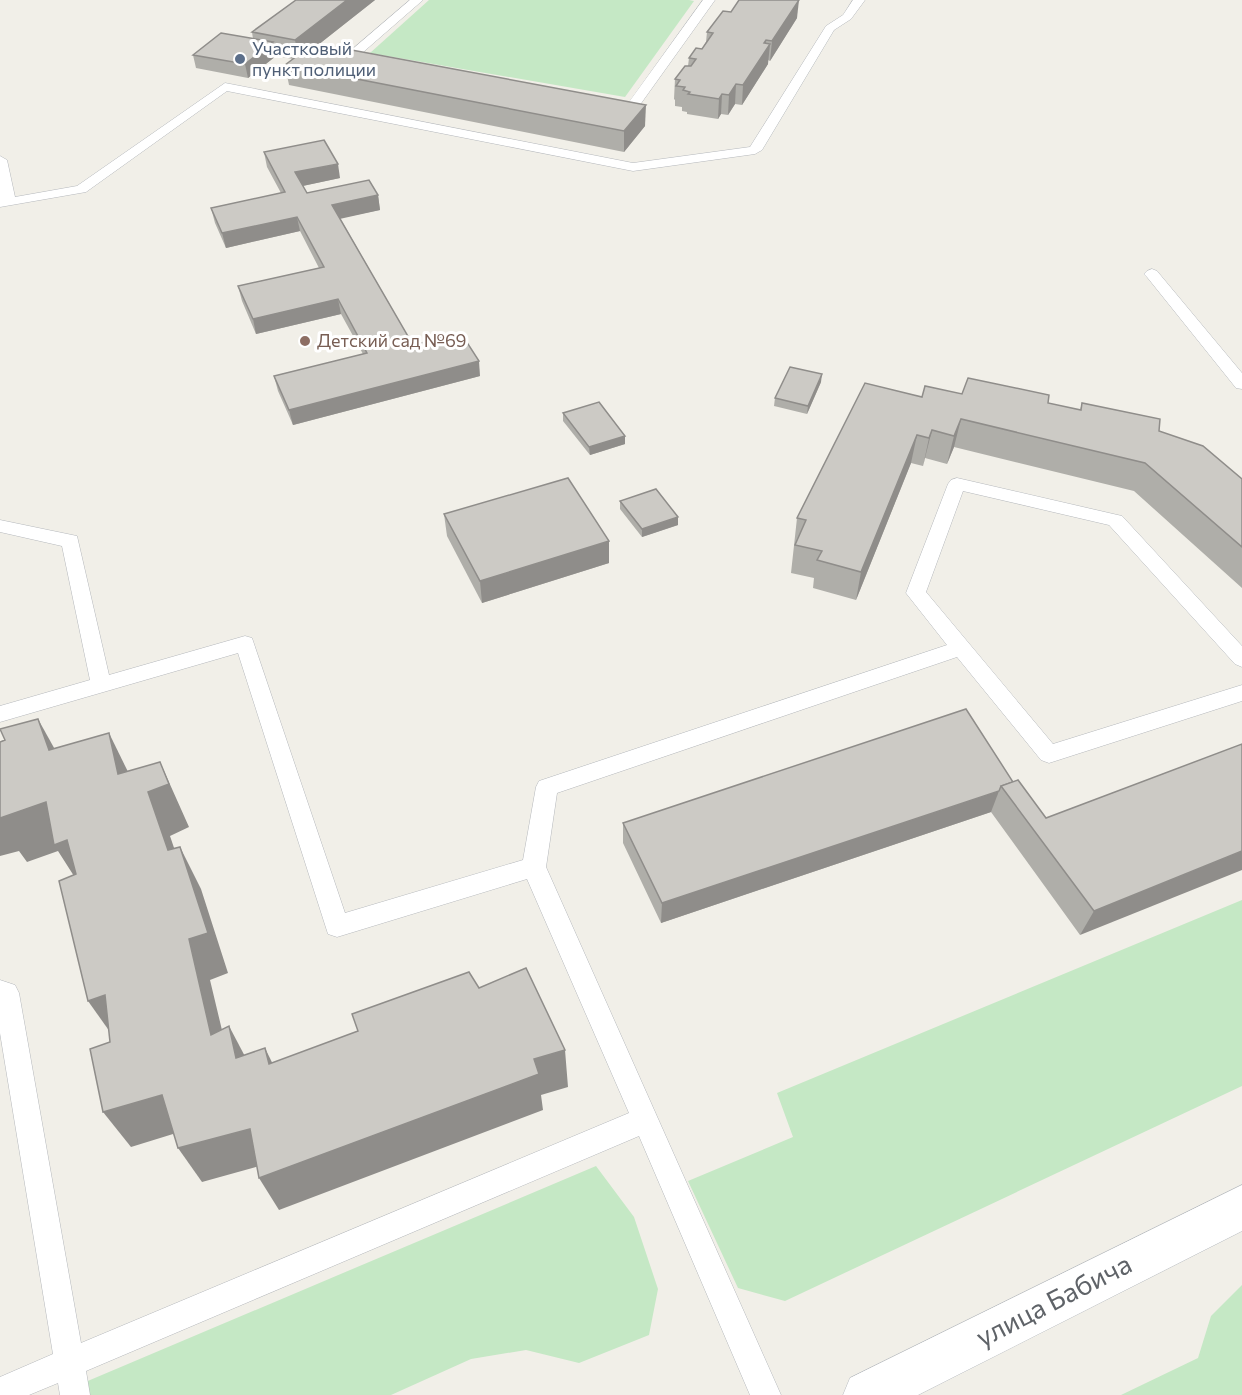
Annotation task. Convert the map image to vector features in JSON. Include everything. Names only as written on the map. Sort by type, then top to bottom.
[{"type":"street","name":"улица Бабича","points":[[867,1395],[1242,1207]]},
{"type":"lane","points":[[387,63],[352,57],[417,0]]},
{"type":"lane","points":[[597,100],[632,106],[709,0]]},
{"type":"lane","points":[[0,160],[4,202],[81,189],[225,87],[633,167],[755,150],[830,28],[847,17],[859,0]]},
{"type":"lane","points":[[1152,274],[1242,384]]},
{"type":"lane","points":[[1242,659],[1115,520],[957,484],[916,593],[1049,754],[1242,693]]},
{"type":"lane","points":[[0,526],[70,541],[101,685]]},
{"type":"lane","points":[[0,714],[245,643],[337,926],[534,867]]},
{"type":"lane","points":[[766,1395],[534,867],[547,787],[961,648]]},
{"type":"lane","points":[[0,992],[6,993],[75,1395]]},
{"type":"lane","points":[[0,1392],[645,1120]]},
{"type":"green space","points":[[429,0],[694,1],[625,97],[370,53]]},
{"type":"green space","points":[[1242,900],[1242,1086],[785,1301],[738,1288],[688,1181],[793,1137],[777,1093]]},
{"type":"green space","points":[[596,1166],[634,1217],[658,1289],[649,1335],[579,1363],[526,1350],[471,1359],[391,1395],[86,1395],[83,1383]]},
{"type":"green space","points":[[1242,1285],[1242,1395],[1121,1395],[1198,1358],[1211,1316]]},
{"type":"building","points":[[296,0],[347,0],[295,40],[252,32]]},
{"type":"building","points":[[739,0],[799,0],[772,41],[766,40],[764,43],[770,44],[743,85],[736,84],[729,95],[722,94],[719,99],[688,94],[690,92],[683,90],[685,87],[676,86],[680,80],[675,79],[685,66],[691,66],[696,59],[689,58],[696,48],[702,49],[713,33],[707,32],[723,11],[731,12]]},
{"type":"building","points":[[221,33],[273,42],[245,64],[193,55]]},
{"type":"building","points":[[314,43],[646,105],[624,131],[285,65]]},
{"type":"building","points":[[324,140],[338,164],[295,172],[307,193],[369,180],[378,195],[332,205],[413,345],[461,333],[479,361],[289,410],[274,376],[367,353],[338,299],[253,319],[238,286],[324,267],[297,217],[222,233],[211,208],[285,192],[264,152]]},
{"type":"building","points":[[790,367],[822,374],[808,406],[775,398]]},
{"type":"building","points":[[968,378],[1049,395],[1048,403],[1081,410],[1082,403],[1160,419],[1159,431],[1203,446],[1242,479],[1242,547],[1145,463],[961,419],[954,436],[932,430],[929,438],[917,435],[861,572],[817,560],[822,551],[795,545],[806,520],[797,518],[865,383],[922,397],[925,386],[962,394]]},
{"type":"building","points":[[599,402],[625,436],[589,447],[563,413]]},
{"type":"building","points":[[568,478],[609,541],[480,581],[444,514]]},
{"type":"building","points":[[656,489],[678,517],[642,529],[620,501]]},
{"type":"building","points":[[966,709],[1013,782],[1001,786],[999,791],[662,903],[623,823]]},
{"type":"building","points":[[38,719],[49,750],[109,733],[118,774],[160,762],[169,784],[148,792],[168,850],[180,847],[208,933],[189,939],[211,1035],[229,1026],[236,1058],[265,1048],[269,1064],[358,1031],[352,1014],[469,972],[479,988],[526,968],[565,1050],[534,1059],[539,1074],[259,1178],[250,1129],[178,1148],[162,1095],[103,1112],[90,1049],[110,1042],[105,995],[88,1001],[59,881],[76,874],[67,840],[54,845],[46,802],[0,818],[0,742],[5,740],[0,729]]},
{"type":"building","points":[[1242,744],[1242,851],[1094,911],[1001,786],[1018,780],[1046,818]]},
{"type":"place","name":"Участковый пункт полиции","points":[[240,59]]},
{"type":"place","name":"Детский сад №69","points":[[305,341]]}]
